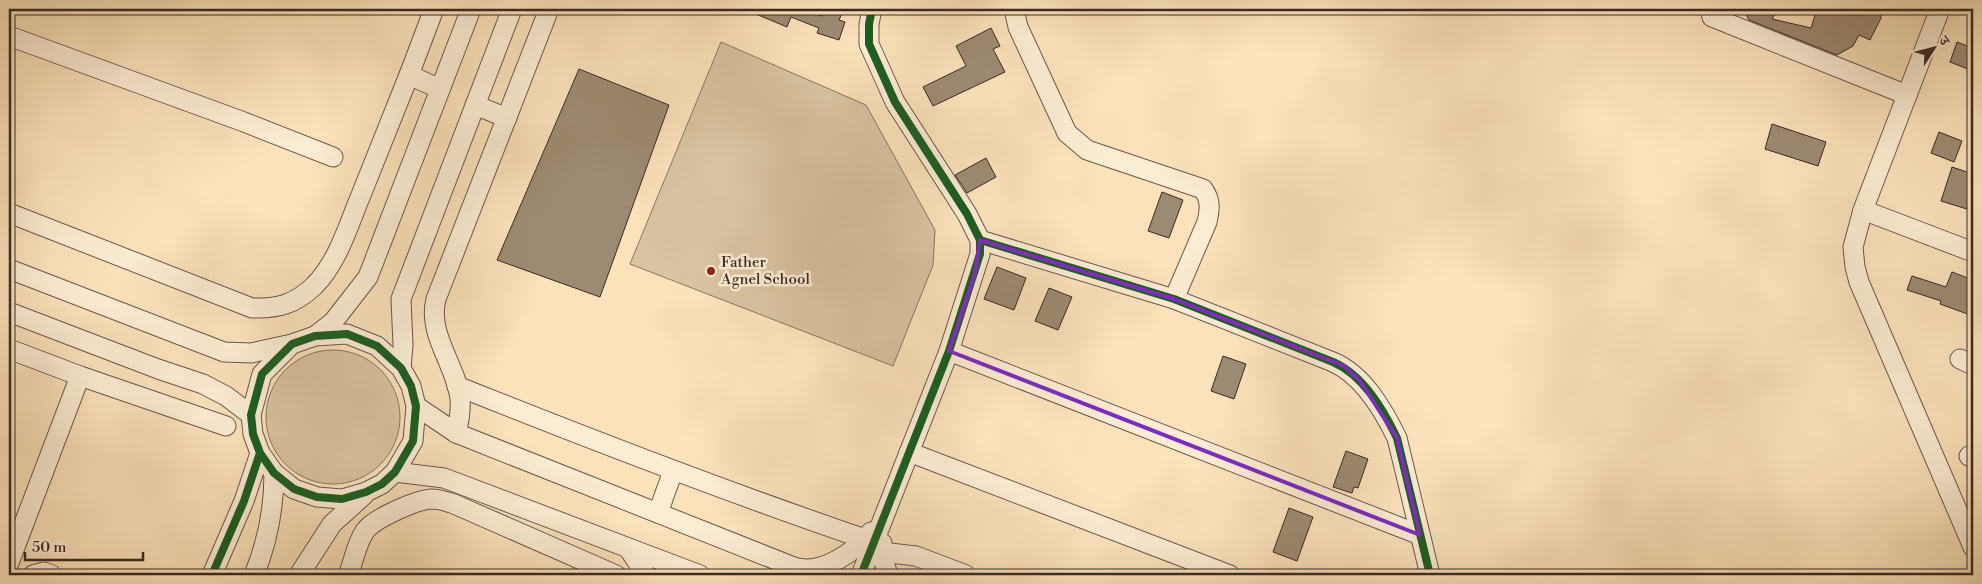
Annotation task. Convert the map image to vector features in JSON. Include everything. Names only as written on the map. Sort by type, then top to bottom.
[{"type":"street","points":[[9,213],[252,308],[272,309],[292,302],[315,285],[337,255],[434,9]]},
{"type":"street","points":[[9,269],[224,352],[251,353],[292,344],[314,336],[333,322],[368,277],[471,9]]},
{"type":"street","points":[[401,368],[403,345],[401,298],[512,9]]},
{"type":"street","points":[[456,433],[460,416],[460,398],[434,325],[433,311],[436,299],[550,9]]},
{"type":"street","points":[[861,575],[949,351],[980,254],[980,240],[966,214],[896,102],[869,44],[869,24],[872,9]]},
{"type":"street","points":[[1014,9],[1018,27],[1058,117],[1066,133],[1075,142],[1087,150],[1203,189],[1208,197],[1210,210],[1207,222],[1174,299]]},
{"type":"street","points":[[1710,9],[1712,17],[1907,95]]},
{"type":"street","points":[[1940,9],[1863,210],[1853,247],[1859,282],[1973,547]]},
{"type":"street","points":[[9,36],[333,157]]},
{"type":"street","points":[[409,75],[440,89]]},
{"type":"street","points":[[476,105],[507,118]]},
{"type":"street","points":[[1863,210],[1973,252]]},
{"type":"street","points":[[980,240],[1174,299],[1333,362],[1352,372],[1360,380],[1388,421],[1396,438],[1430,575]]},
{"type":"street","points":[[9,312],[158,369],[203,384],[226,396],[251,415]]},
{"type":"street","points":[[292,344],[262,374],[251,415],[253,434],[260,453],[274,473],[294,489],[317,497],[342,499],[366,492],[382,484],[395,472],[413,441],[416,406],[411,386],[401,368],[377,346],[347,334],[314,336]]},
{"type":"street","points":[[9,349],[80,376],[226,426]]},
{"type":"street","points":[[949,351],[1420,535]]},
{"type":"street","points":[[9,563],[80,376]]},
{"type":"street","points":[[457,386],[673,471],[865,539]]},
{"type":"street","points":[[416,406],[456,433],[814,575]]},
{"type":"street","points":[[909,452],[1230,575]]},
{"type":"street","points":[[212,575],[244,501],[260,453]]},
{"type":"street","points":[[658,513],[673,471]]},
{"type":"street","points":[[395,472],[444,478],[700,575]]},
{"type":"street","points":[[254,575],[265,549],[271,524],[274,499],[274,473]]},
{"type":"street","points":[[299,575],[332,524],[366,492]]},
{"type":"street","points":[[348,575],[361,539],[368,528],[403,508],[416,502],[430,499],[443,500],[454,504],[616,575]]},
{"type":"street","points":[[787,565],[805,570],[830,564],[850,553],[865,539],[884,516]]},
{"type":"street","points":[[884,516],[881,552],[888,575]]},
{"type":"street","points":[[628,548],[646,575]]},
{"type":"street","points":[[881,552],[916,556],[966,575]]},
{"type":"street","points":[[33,575],[44,572],[52,575]]},
{"type":"highlighted area","points":[[980,240],[1174,299],[1344,366],[1360,381],[1397,438],[1420,535],[949,351],[975,274]]},
{"type":"shaded area","points":[[721,42],[866,105],[935,230],[933,265],[893,366],[630,264]]},
{"type":"shaded area","points":[[333,350],[359,355],[380,370],[395,391],[400,417],[395,443],[380,464],[359,479],[333,484],[307,479],[286,464],[271,443],[266,417],[271,391],[286,370],[307,355]]},
{"type":"building","points":[[744,9],[804,9],[822,16],[824,9],[844,9],[839,20],[845,22],[839,40],[817,33],[819,28],[791,17],[787,27]]},
{"type":"building","points":[[1743,9],[1778,9],[1772,19],[1811,28],[1817,9],[1882,9],[1881,18],[1870,40],[1859,35],[1853,46],[1837,55],[1749,20]]},
{"type":"building","points":[[991,28],[1000,46],[993,49],[1005,72],[933,106],[923,87],[966,66],[956,46]]},
{"type":"building","points":[[1957,42],[1973,48],[1973,71],[1950,62]]},
{"type":"building","points":[[579,69],[669,105],[600,297],[497,260]]},
{"type":"building","points":[[1772,124],[1826,142],[1818,166],[1765,149]]},
{"type":"building","points":[[1939,132],[1962,141],[1954,162],[1931,153]]},
{"type":"building","points":[[986,158],[996,177],[967,193],[955,175]]},
{"type":"building","points":[[1952,167],[1973,174],[1973,200],[1970,210],[1941,201]]},
{"type":"building","points":[[1162,192],[1183,200],[1169,238],[1148,231]]},
{"type":"building","points":[[997,267],[1026,278],[1014,310],[984,299]]},
{"type":"building","points":[[1952,272],[1973,280],[1973,316],[1940,304],[1941,301],[1907,290],[1912,276],[1946,287]]},
{"type":"building","points":[[1049,288],[1072,297],[1058,330],[1035,321]]},
{"type":"building","points":[[1223,356],[1246,364],[1234,399],[1211,391]]},
{"type":"building","points":[[1346,451],[1368,459],[1358,488],[1354,487],[1352,493],[1333,487]]},
{"type":"building","points":[[1289,508],[1313,517],[1297,561],[1273,552]]},
{"type":"cycle path","points":[[861,575],[949,351],[980,254],[980,240],[967,214],[895,102],[869,44],[869,24],[872,9]]},
{"type":"cycle path","points":[[980,240],[1174,299],[1333,362],[1354,375],[1379,405],[1397,438],[1430,575]]},
{"type":"cycle path","points":[[212,575],[244,501],[260,453],[253,434],[251,415],[262,374],[292,344],[315,336],[347,334],[377,346],[401,368],[411,386],[416,406],[413,441],[395,472],[382,484],[366,492],[342,499],[317,497],[294,489],[274,473],[260,453]]},
{"type":"place","name":"Father Agnel School","points":[[711,271]]}]
